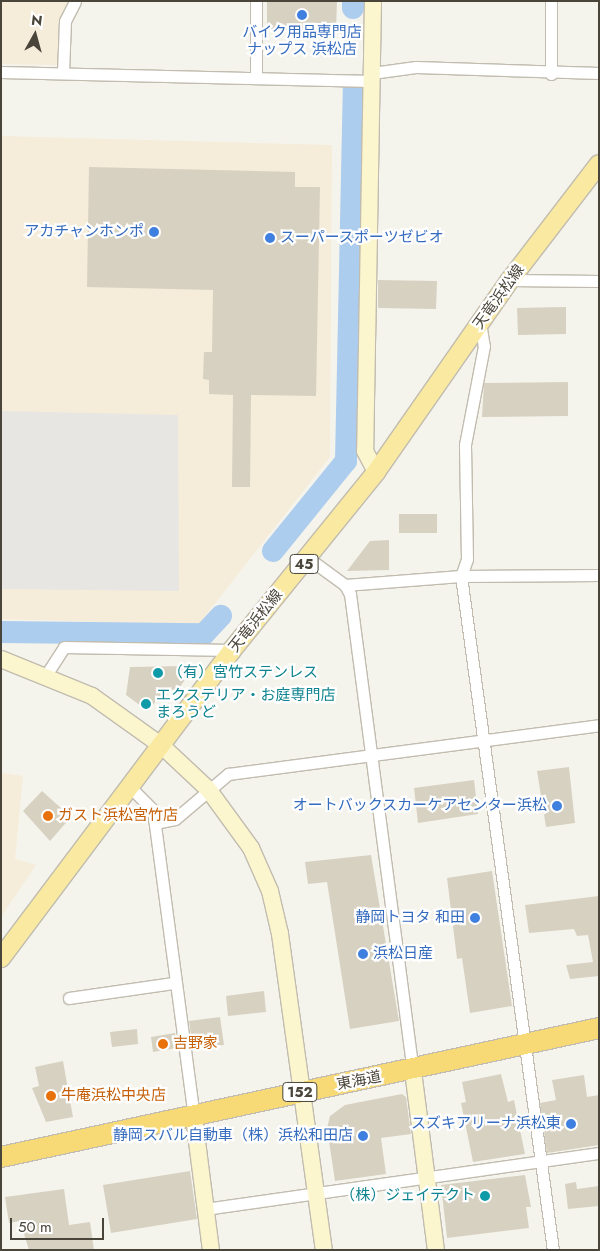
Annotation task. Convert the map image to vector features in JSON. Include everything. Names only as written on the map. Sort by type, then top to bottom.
[{"type":"highway","name":"東海道","points":[[1,1157],[194,1118],[302,1091],[413,1071],[525,1043],[599,1028]]},
{"type":"main road","name":"天竜浜松線","points":[[1,958],[131,788],[232,650],[376,472],[510,280],[599,164]]},
{"type":"street","points":[[64,73],[65,21],[75,1]]},
{"type":"street","points":[[256,1],[256,76]]},
{"type":"street","points":[[373,1],[365,451],[376,472]]},
{"type":"street","points":[[551,1],[551,74]]},
{"type":"street","points":[[1,72],[256,76],[343,80],[372,77],[416,67],[551,74],[599,73]]},
{"type":"street","points":[[510,280],[599,281]]},
{"type":"street","points":[[480,322],[484,346],[465,445],[467,559],[461,576],[486,739],[553,1250]]},
{"type":"street","points":[[308,558],[345,585],[350,594],[436,1250]]},
{"type":"street","points":[[345,585],[461,576],[599,575]]},
{"type":"street","points":[[46,675],[64,647],[232,650]]},
{"type":"street","points":[[1,659],[46,675],[92,696],[162,746],[208,788],[251,848],[274,904],[324,1250]]},
{"type":"street","points":[[155,823],[175,819],[208,788],[228,774],[599,725]]},
{"type":"street","points":[[131,788],[148,801],[155,823],[173,983],[194,1118],[211,1250]]},
{"type":"street","points":[[69,998],[173,983]]},
{"type":"street","points":[[205,1209],[599,1153]]},
{"type":"shaded area","points":[[1,1],[69,1],[62,13],[58,65],[1,64]]},
{"type":"shaded area","points":[[1,136],[332,145],[330,457],[198,625],[1,619]]},
{"type":"shaded area","points":[[1,411],[178,415],[179,591],[1,589]]},
{"type":"shaded area","points":[[1,773],[23,776],[15,859],[36,865],[1,917]]},
{"type":"building","name":"バイク用品専門店 ナップス 浜松店","points":[[267,1],[337,1],[336,31],[267,29]]},
{"type":"building","points":[[89,167],[295,172],[295,187],[320,187],[316,396],[251,395],[250,487],[232,487],[233,395],[209,394],[209,380],[203,379],[204,352],[212,352],[213,290],[87,287]]},
{"type":"building","points":[[378,280],[437,281],[436,309],[378,308]]},
{"type":"building","points":[[566,307],[566,334],[518,335],[517,308]]},
{"type":"building","points":[[568,382],[568,416],[482,417],[484,383]]},
{"type":"building","points":[[399,514],[437,514],[437,533],[399,533]]},
{"type":"building","points":[[389,540],[389,570],[347,571],[370,541]]},
{"type":"building","name":"（有）宮竹ステンレス","points":[[186,666],[186,678],[178,690],[166,689],[148,711],[126,695],[130,667]]},
{"type":"building","name":"オートバックスカーケアセンター浜松","points":[[569,767],[575,823],[546,827],[537,771]]},
{"type":"building","points":[[474,780],[478,814],[418,823],[414,788]]},
{"type":"building","name":"ガスト浜松宮竹店","points":[[42,791],[71,817],[50,841],[23,811]]},
{"type":"building","name":"浜松日産","points":[[371,855],[399,1021],[350,1029],[327,882],[308,884],[305,862]]},
{"type":"building","name":"静岡トヨタ 和田","points":[[492,871],[512,1006],[470,1013],[462,958],[457,959],[447,878]]},
{"type":"building","points":[[599,896],[599,976],[570,979],[566,965],[593,962],[588,935],[577,936],[574,929],[529,933],[525,905]]},
{"type":"building","points":[[264,991],[266,1012],[228,1016],[226,996]]},
{"type":"building","points":[[220,1017],[224,1045],[193,1049],[189,1021]]},
{"type":"building","points":[[137,1029],[138,1044],[112,1047],[110,1032]]},
{"type":"building","points":[[175,1033],[177,1048],[153,1052],[151,1037]]},
{"type":"building","name":"牛庵浜松中央店","points":[[63,1061],[73,1117],[46,1122],[32,1088],[39,1086],[35,1067]]},
{"type":"building","points":[[501,1074],[508,1102],[514,1100],[525,1154],[473,1162],[461,1103],[466,1102],[462,1082]]},
{"type":"building","name":"スズキアリーナ浜松東","points":[[584,1075],[587,1097],[599,1095],[599,1145],[547,1153],[540,1103],[556,1100],[552,1080]]},
{"type":"building","name":"静岡スバル自動車（株）浜松和田店","points":[[402,1094],[406,1097],[411,1134],[381,1138],[386,1174],[335,1181],[327,1128],[330,1116],[345,1105]]},
{"type":"building","points":[[190,1171],[197,1219],[111,1233],[103,1185]]},
{"type":"building","name":"（株）ジェイテクト","points":[[525,1175],[531,1207],[526,1207],[529,1228],[447,1238],[441,1185]]},
{"type":"building","points":[[576,1182],[577,1189],[599,1186],[599,1206],[568,1209],[565,1184]]},
{"type":"building","points":[[64,1189],[69,1225],[90,1222],[94,1250],[29,1250],[20,1221],[9,1223],[5,1197]]},
{"type":"waterway","points":[[353,1],[353,8]]},
{"type":"waterway","points":[[273,551],[346,461],[354,85]]},
{"type":"waterway","points":[[1,632],[204,634],[221,616]]},
{"type":"place","name":"バイク用品専門店 ナップス 浜松店","points":[[302,15]]},
{"type":"place","name":"アカチャンホンポ","points":[[154,232]]},
{"type":"place","name":"スーパースポーツゼビオ","points":[[270,238]]},
{"type":"place","name":"（有）宮竹ステンレス","points":[[158,673]]},
{"type":"place","name":"エクステリア・お庭専門店 まろうど","points":[[146,704]]},
{"type":"place","name":"オートバックスカーケアセンター浜松","points":[[557,806]]},
{"type":"place","name":"ガスト浜松宮竹店","points":[[48,816]]},
{"type":"place","name":"静岡トヨタ 和田","points":[[475,918]]},
{"type":"place","name":"浜松日産","points":[[363,954]]},
{"type":"place","name":"吉野家","points":[[163,1044]]},
{"type":"place","name":"牛庵浜松中央店","points":[[51,1096]]},
{"type":"place","name":"スズキアリーナ浜松東","points":[[571,1124]]},
{"type":"place","name":"静岡スバル自動車（株）浜松和田店","points":[[363,1136]]},
{"type":"place","name":"（株）ジェイテクト","points":[[485,1196]]}]
